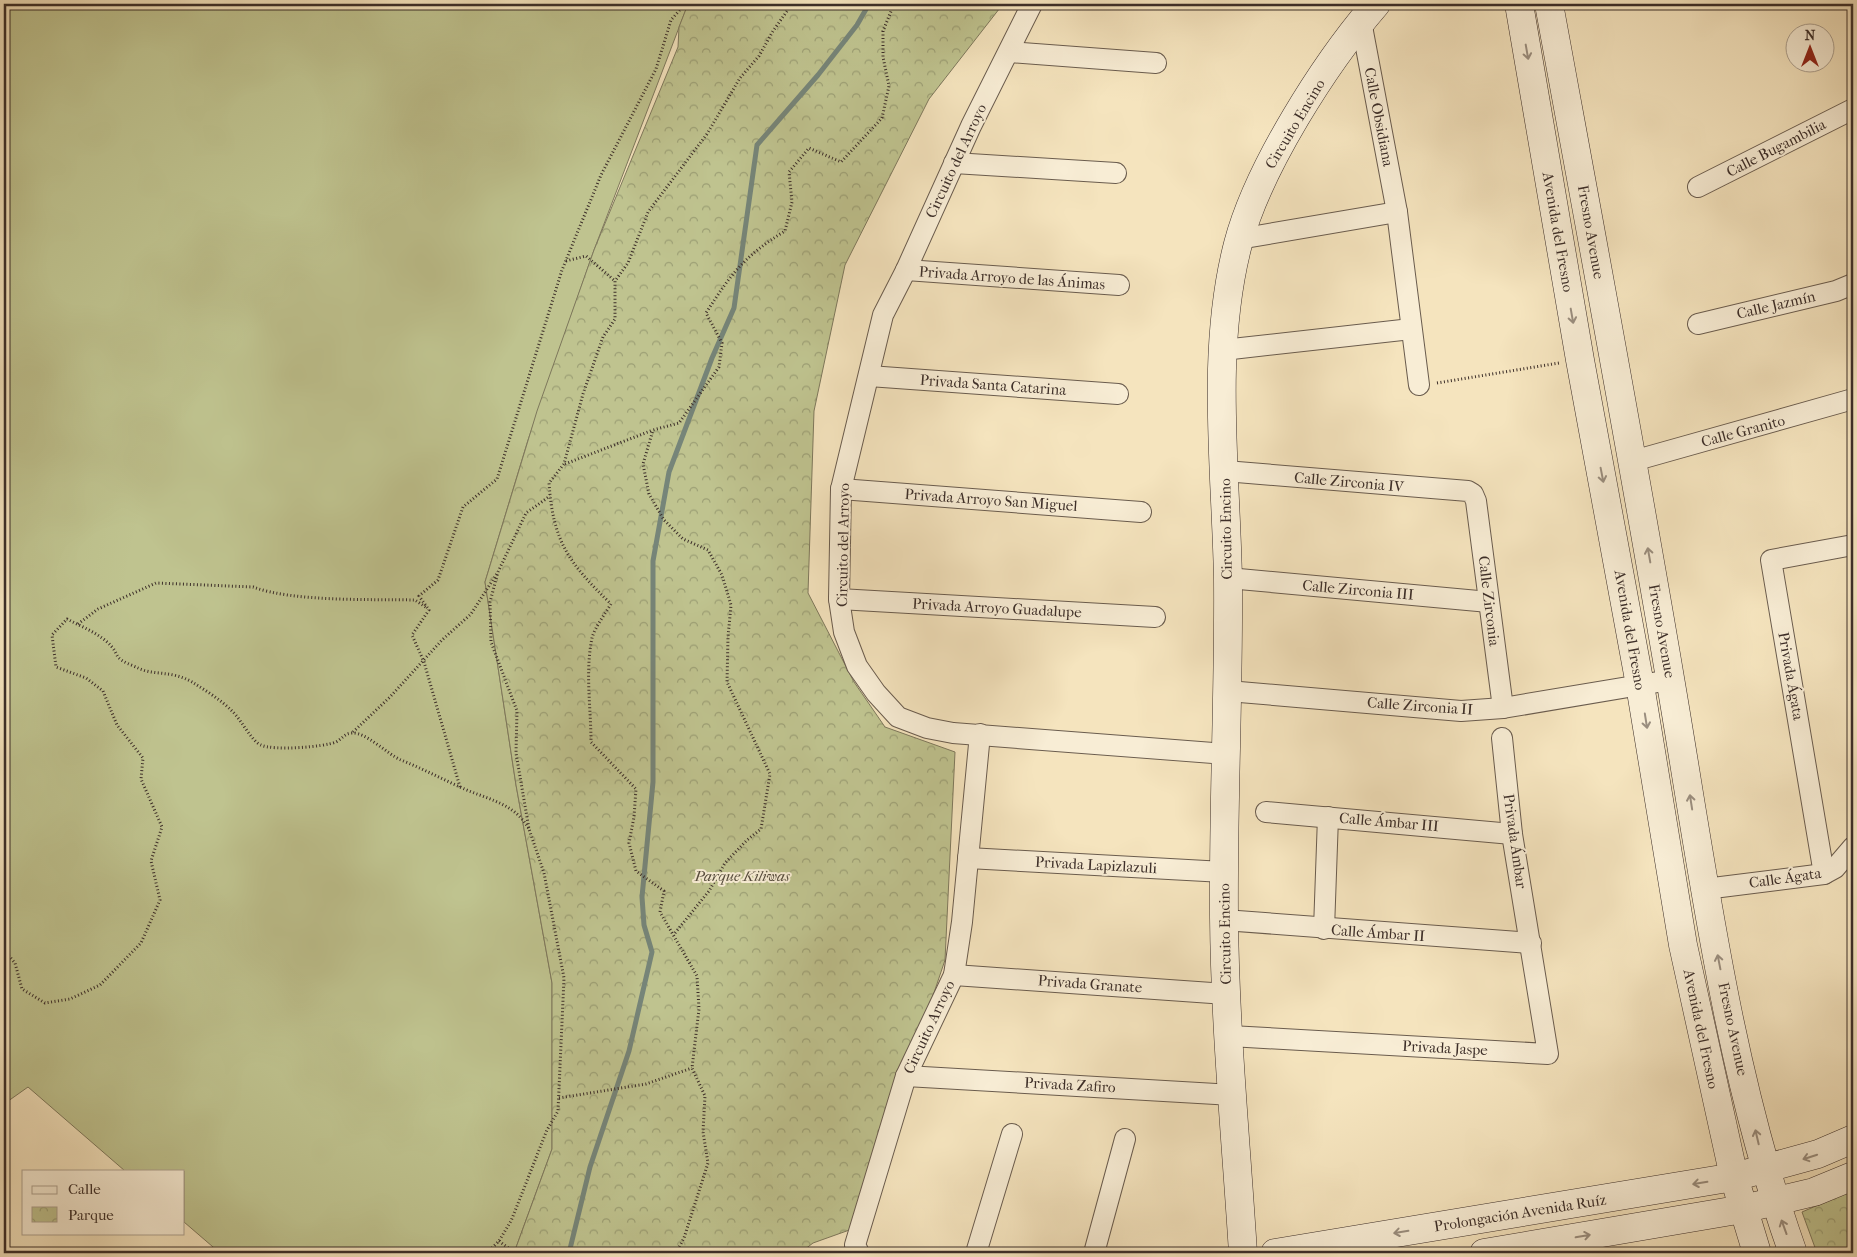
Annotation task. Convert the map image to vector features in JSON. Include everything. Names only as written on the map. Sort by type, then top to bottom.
[{"type":"street","name":"Circuito del Arroyo","points":[[1032,4],[954,163],[906,270],[883,315],[860,402],[841,489],[839,599],[844,632],[857,666],[876,693],[898,717],[927,728],[954,733],[1226,754]]},
{"type":"street","name":"Avenida del Fresno","points":[[1519,4],[1580,360],[1640,685],[1684,945],[1734,1178],[1757,1253]]},
{"type":"street","name":"Fresno Avenue","points":[[1549,4],[1633,461],[1705,889],[1731,1023],[1765,1171],[1793,1253]]},
{"type":"street","name":"Calle Obsidiana","points":[[1368,12],[1397,212],[1419,385]]},
{"type":"street","name":"Circuito Encino","points":[[1242,1253],[1226,994],[1224,920],[1228,578],[1223,350],[1227,293],[1239,239],[1266,172],[1293,123],[1368,12]]},
{"type":"street","points":[[1010,52],[1156,63]]},
{"type":"street","name":"Calle Bugambilia","points":[[1698,187],[1853,109]]},
{"type":"street","points":[[954,163],[1116,173]]},
{"type":"street","points":[[1239,239],[1397,212]]},
{"type":"street","name":"Privada Arroyo de las Ánimas","points":[[906,270],[1119,285]]},
{"type":"street","name":"Calle Jazmín","points":[[1698,324],[1836,291],[1853,284]]},
{"type":"street","points":[[1223,350],[1411,329]]},
{"type":"street","name":"Privada Santa Catarina","points":[[868,376],[1118,394]]},
{"type":"street","name":"Calle Granito","points":[[1633,461],[1853,399]]},
{"type":"street","name":"Calle Zirconia IV","points":[[1225,472],[1468,491],[1473,494]]},
{"type":"street","name":"Privada Arroyo San Miguel","points":[[841,489],[1141,512]]},
{"type":"street","name":"Calle Zirconia","points":[[1473,494],[1476,500],[1503,708]]},
{"type":"street","name":"Privada Ágata","points":[[1824,874],[1771,560],[1853,545]]},
{"type":"street","name":"Calle Zirconia III","points":[[1228,578],[1489,602]]},
{"type":"street","name":"Privada Arroyo Guadalupe","points":[[839,599],[1155,617]]},
{"type":"street","name":"Calle Zirconia II","points":[[1228,691],[1461,711],[1503,708],[1670,680]]},
{"type":"street","name":"Circuito Arroyo","points":[[859,1253],[855,1245],[906,1076],[954,975],[962,922],[980,734]]},
{"type":"street","name":"Privada Ámbar","points":[[1502,738],[1512,834],[1531,943]]},
{"type":"street","name":"Calle Ámbar III","points":[[1266,812],[1328,816],[1512,834]]},
{"type":"street","points":[[1324,929],[1328,816]]},
{"type":"street","name":"Calle Ágata","points":[[1705,889],[1824,874],[1835,868],[1853,847]]},
{"type":"street","name":"Privada Lapizlazuli","points":[[968,858],[1224,872]]},
{"type":"street","name":"Calle Ámbar II","points":[[1224,920],[1324,929],[1531,943]]},
{"type":"street","name":"Privada Jaspe","points":[[1230,1036],[1548,1054],[1531,943]]},
{"type":"street","name":"Privada Granate","points":[[954,975],[1226,994]]},
{"type":"street","name":"Privada Zafiro","points":[[906,1076],[1233,1095]]},
{"type":"street","points":[[976,1253],[1012,1134]]},
{"type":"street","points":[[1094,1253],[1125,1139]]},
{"type":"street","name":"Prolongación Avenida Ruíz","points":[[1275,1253],[1734,1178],[1765,1171],[1818,1154],[1853,1139]]},
{"type":"street","points":[[1484,1253],[1743,1209],[1814,1192],[1853,1176]]},
{"type":"path","points":[[429,610],[419,596],[438,580],[463,507],[497,479],[565,261],[601,174],[656,69],[671,20],[685,4]]},
{"type":"path","points":[[676,1253],[684,1238],[708,1163],[704,1132],[705,1096],[692,1068],[699,1009],[698,976],[675,933],[660,912],[664,891],[636,872],[629,843],[634,817],[636,789],[591,742],[592,706],[588,670],[592,636],[610,604],[580,574],[565,551],[552,520],[549,484],[564,464],[581,402],[603,337],[615,319],[614,281],[628,263],[648,212],[707,134],[740,78],[759,56],[773,31],[792,4]]},
{"type":"path","points":[[564,464],[653,430],[679,423],[719,368],[722,343],[706,313],[729,277],[750,254],[785,231],[792,202],[789,172],[809,148],[841,162],[882,118],[889,86],[883,57],[883,31],[894,4]]},
{"type":"path","points":[[565,261],[586,256],[614,281]]},
{"type":"path","points":[[1419,385],[1580,360]]},
{"type":"path","points":[[653,430],[643,464],[649,494],[664,520],[683,539],[708,550],[722,574],[731,605],[727,682],[770,774],[761,829],[746,840],[724,863],[709,891],[675,933]]},
{"type":"path","points":[[4,950],[15,963],[22,989],[45,1003],[70,999],[100,985],[140,943],[160,900],[151,861],[162,827],[140,779],[143,758],[117,725],[103,691],[86,678],[56,667],[52,635],[67,619],[91,631],[112,646],[119,658],[138,668],[172,673],[191,682],[232,710],[246,726],[256,743],[262,746],[276,749],[336,742],[352,732],[424,662],[442,640],[471,614],[498,572],[526,512],[550,496]]},
{"type":"path","points":[[487,1253],[498,1241],[511,1221],[547,1130],[558,1111],[564,978],[544,873],[529,829],[516,753],[517,710],[491,642],[490,602],[498,572]]},
{"type":"path","points":[[78,624],[98,609],[156,583],[253,587],[265,591],[318,597],[415,600],[429,610]]},
{"type":"path","points":[[429,610],[412,635],[424,662],[460,788]]},
{"type":"path","points":[[352,732],[359,733],[399,759],[426,769],[460,788],[492,798],[509,808],[525,822],[529,829]]},
{"type":"path","points":[[559,1098],[646,1084],[692,1068]]},
{"type":"path","points":[[498,1241],[515,1253]]},
{"type":"green space","points":[[4,4],[688,4],[594,250],[528,440],[485,582],[516,785],[552,983],[552,1149],[514,1253],[220,1253],[185,1223],[185,1170],[124,1170],[28,1087],[4,1104]]},
{"type":"green space","name":"Parque Kiliwas","points":[[688,4],[1003,4],[929,99],[845,265],[814,411],[808,593],[854,682],[885,727],[955,752],[945,960],[855,1228],[813,1243],[800,1253],[514,1253],[552,1149],[552,983],[516,785],[485,582],[537,411],[594,250],[678,47],[679,27]]},
{"type":"green space","points":[[1853,1190],[1853,1253],[1817,1253],[1802,1212]]},
{"type":"waterway","points":[[569,1253],[590,1167],[629,1051],[652,952],[644,925],[642,897],[653,782],[653,561],[669,472],[712,358],[734,308],[757,145],[818,75],[857,25],[869,4]]}]
